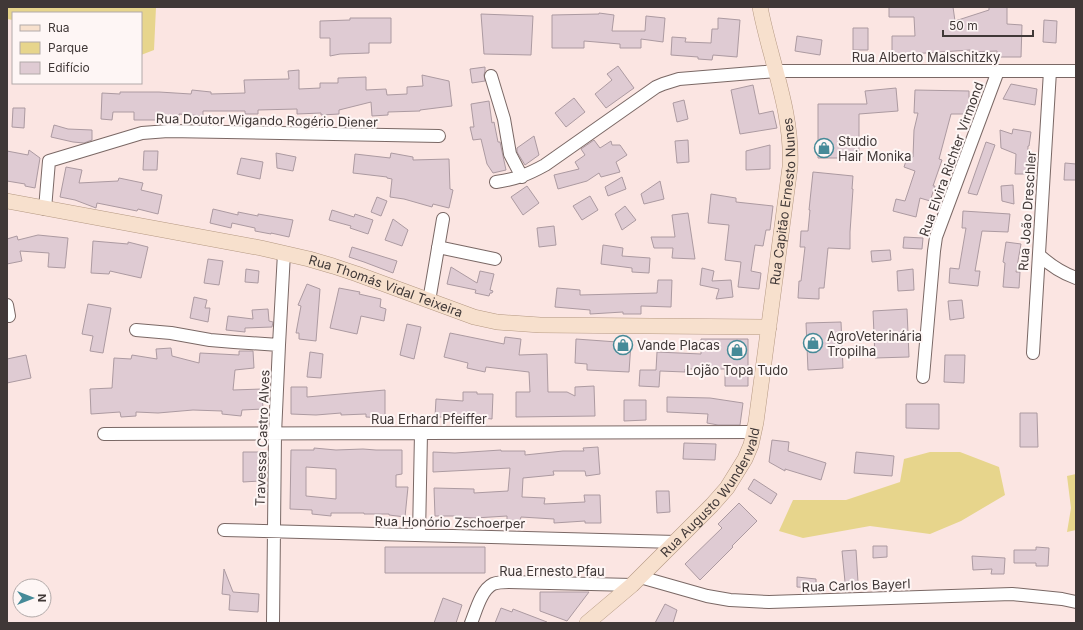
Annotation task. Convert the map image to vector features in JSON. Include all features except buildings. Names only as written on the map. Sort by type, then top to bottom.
[{"type":"main road","name":"Rua Capitão Ernesto Nunes","points":[[760,7],[786,112],[790,133],[791,151],[769,327]]},
{"type":"main road","name":"Rua Thomás Vidal Teixeira","points":[[7,201],[284,253],[333,266],[474,317],[497,322],[523,325],[570,326],[769,327]]},
{"type":"main road","name":"Rua Augusto Wunderwald","points":[[586,623],[636,581],[728,488],[745,460],[754,432],[769,327]]},
{"type":"street","name":"Rua Alberto Malschitzky","points":[[496,182],[522,177],[545,165],[656,87],[672,81],[687,78],[776,71],[1076,71]]},
{"type":"street","name":"Rua Elvira Richter Virmond","points":[[923,377],[936,237],[998,71]]},
{"type":"street","name":"Rua João Dreschler","points":[[1032,354],[1050,71]]},
{"type":"street","points":[[491,76],[504,119],[510,154],[522,177]]},
{"type":"street","name":"Rua Doutor Wigando Rogério Diener","points":[[45,209],[49,161],[142,133],[168,131],[440,136]]},
{"type":"street","points":[[429,301],[444,219]]},
{"type":"street","points":[[438,247],[495,259]]},
{"type":"street","name":"Travessa Castro Alves","points":[[273,623],[275,434],[284,253]]},
{"type":"street","points":[[1038,255],[1050,265],[1076,278]]},
{"type":"street","points":[[136,330],[171,333],[210,340],[279,345]]},
{"type":"street","name":"Rua Erhard Pfeiffer","points":[[104,434],[754,432]]},
{"type":"street","points":[[419,535],[421,433]]},
{"type":"street","name":"Rua Honório Zschoerper","points":[[224,530],[676,542]]},
{"type":"street","name":"Rua Carlos Bayerl","points":[[636,581],[730,600],[769,602],[1012,594],[1062,599],[1076,602]]},
{"type":"street","name":"Rua Ernesto Pfau","points":[[471,623],[484,592],[495,584],[509,582],[636,581]]},
{"type":"green space","points":[[7,7],[156,7],[154,50],[142,55],[142,12],[12,12],[12,20],[7,19]]},
{"type":"green space","points":[[930,452],[960,452],[999,467],[1005,495],[961,521],[930,534],[870,526],[803,538],[779,531],[793,500],[846,500],[900,482],[904,459]]},
{"type":"green space","points":[[1076,474],[1076,530],[1067,532],[1071,508],[1067,476]]},
{"type":"place","name":"Studio Hair Monika","points":[[824,148]]},
{"type":"place","name":"AgroVeterinária Tropilha","points":[[813,343]]},
{"type":"place","name":"Vande Placas","points":[[623,345]]},
{"type":"place","name":"Lojão Topa Tudo","points":[[737,350]]}]
